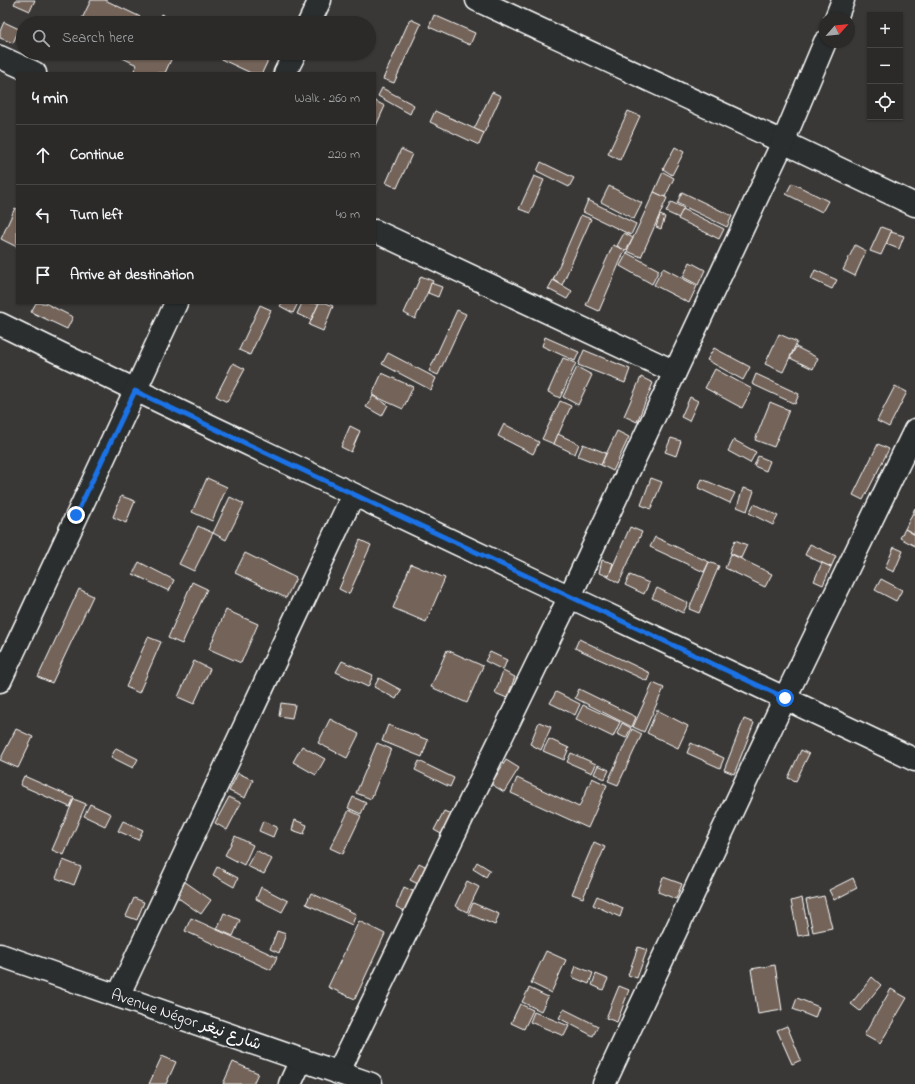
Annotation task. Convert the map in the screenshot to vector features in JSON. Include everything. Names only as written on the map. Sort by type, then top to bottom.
[{"type":"street","points":[[312,16],[320,0]]},
{"type":"street","points":[[477,0],[915,205]]},
{"type":"street","points":[[838,12],[843,0]]},
{"type":"street","points":[[338,1073],[570,596],[783,142],[823,48]]},
{"type":"street","points":[[0,57],[33,72]]},
{"type":"street","points":[[286,72],[292,60]]},
{"type":"street","points":[[376,231],[675,372]]},
{"type":"street","points":[[0,682],[176,304]]},
{"type":"street","points":[[0,324],[135,391],[353,495],[915,760]]},
{"type":"street","points":[[604,1084],[785,698],[915,430]]},
{"type":"street","points":[[118,996],[353,495]]},
{"type":"street","name":"Avenue Négor شارع نيغر","points":[[0,955],[372,1084]]},
{"type":"street","points":[[290,1084],[301,1060]]},
{"type":"building","points":[[16,0],[35,0],[30,11],[14,4]]},
{"type":"building","points":[[91,0],[105,0],[138,16],[83,16]]},
{"type":"building","points":[[434,15],[475,33],[470,45],[429,27]]},
{"type":"building","points":[[410,19],[421,24],[394,83],[383,79]]},
{"type":"building","points":[[4,22],[16,28],[16,36],[13,43],[0,38],[0,31]]},
{"type":"building","points":[[127,60],[171,60],[165,72],[133,72],[137,65]]},
{"type":"building","points":[[223,60],[268,60],[262,72],[249,72]]},
{"type":"building","points":[[382,88],[414,105],[410,114],[378,96]]},
{"type":"building","points":[[492,92],[501,96],[484,133],[474,129]]},
{"type":"building","points":[[376,102],[385,106],[376,126]]},
{"type":"building","points":[[435,111],[484,133],[479,145],[430,122]]},
{"type":"building","points":[[628,111],[640,116],[620,160],[608,154]]},
{"type":"building","points":[[675,147],[684,152],[672,175],[663,169]]},
{"type":"building","points":[[401,149],[412,154],[397,188],[386,183]]},
{"type":"building","points":[[541,162],[574,178],[569,187],[537,171]]},
{"type":"building","points":[[663,172],[674,178],[665,197],[654,192]]},
{"type":"building","points":[[534,176],[544,180],[530,213],[519,209]]},
{"type":"building","points":[[792,183],[828,201],[822,212],[786,194]]},
{"type":"building","points":[[609,186],[642,203],[634,219],[601,202]]},
{"type":"building","points":[[654,192],[667,198],[641,257],[627,251]]},
{"type":"building","points":[[682,192],[732,216],[727,227],[677,203]]},
{"type":"building","points":[[588,200],[636,224],[631,235],[583,212]]},
{"type":"building","points":[[671,202],[684,208],[679,218],[666,212]]},
{"type":"building","points":[[15,208],[16,246],[1,239]]},
{"type":"building","points":[[683,209],[724,229],[719,239],[678,219]]},
{"type":"building","points":[[581,215],[591,219],[562,285],[553,280]]},
{"type":"building","points":[[660,215],[665,217],[661,229],[656,227]]},
{"type":"building","points":[[881,227],[892,231],[881,255],[870,251]]},
{"type":"building","points":[[891,232],[904,236],[899,249],[886,244]]},
{"type":"building","points":[[624,233],[633,238],[626,251],[617,246]]},
{"type":"building","points":[[613,245],[625,250],[599,311],[586,305]]},
{"type":"building","points":[[855,245],[866,251],[855,276],[843,270]]},
{"type":"building","points":[[627,253],[659,270],[652,284],[620,266]]},
{"type":"building","points":[[690,262],[705,270],[698,285],[683,277]]},
{"type":"building","points":[[663,268],[697,286],[689,303],[654,285]]},
{"type":"building","points":[[815,270],[837,280],[832,289],[811,279]]},
{"type":"building","points":[[421,276],[433,281],[415,319],[404,313]]},
{"type":"building","points":[[553,280],[572,291],[567,299],[548,289]]},
{"type":"building","points":[[431,283],[442,287],[438,297],[428,293]]},
{"type":"building","points":[[35,304],[47,304],[73,317],[67,329],[31,312]]},
{"type":"building","points":[[281,304],[298,304],[293,313],[280,306]]},
{"type":"building","points":[[302,304],[319,304],[311,320],[297,314]]},
{"type":"building","points":[[319,304],[328,304],[333,306],[323,331],[309,325]]},
{"type":"building","points":[[260,305],[271,310],[250,355],[239,350]]},
{"type":"building","points":[[457,310],[466,314],[438,375],[429,371]]},
{"type":"building","points":[[779,334],[797,342],[783,372],[765,364]]},
{"type":"building","points":[[545,337],[579,352],[575,361],[542,346]]},
{"type":"building","points":[[796,347],[818,358],[813,369],[790,358]]},
{"type":"building","points":[[714,348],[750,367],[743,380],[707,360]]},
{"type":"building","points":[[584,350],[630,369],[625,383],[578,365]]},
{"type":"building","points":[[388,353],[436,378],[431,390],[382,364]]},
{"type":"building","points":[[563,358],[576,363],[560,398],[548,392]]},
{"type":"building","points":[[233,363],[245,369],[227,402],[216,396]]},
{"type":"building","points":[[577,367],[592,375],[578,405],[563,397]]},
{"type":"building","points":[[715,369],[752,389],[742,408],[705,388]]},
{"type":"building","points":[[382,373],[413,387],[403,409],[372,395]]},
{"type":"building","points":[[756,374],[799,394],[795,404],[752,384]]},
{"type":"building","points":[[641,377],[653,383],[637,422],[624,416]]},
{"type":"building","points":[[895,386],[907,392],[889,427],[877,421]]},
{"type":"building","points":[[373,396],[388,405],[382,416],[366,407]]},
{"type":"building","points":[[690,397],[698,401],[689,421],[681,417]]},
{"type":"building","points":[[560,401],[571,406],[554,444],[542,439]]},
{"type":"building","points":[[770,402],[789,410],[774,447],[755,440]]},
{"type":"building","points":[[504,424],[539,442],[533,454],[498,436]]},
{"type":"building","points":[[350,426],[360,431],[351,452],[341,447]]},
{"type":"building","points":[[617,431],[629,437],[613,471],[601,465]]},
{"type":"building","points":[[558,434],[579,444],[575,454],[554,444]]},
{"type":"building","points":[[671,438],[681,441],[676,456],[665,452]]},
{"type":"building","points":[[734,440],[756,452],[750,463],[728,451]]},
{"type":"building","points":[[583,444],[606,453],[601,465],[578,456]]},
{"type":"building","points":[[878,444],[889,449],[863,500],[853,495]]},
{"type":"building","points":[[758,456],[770,461],[766,471],[754,466]]},
{"type":"building","points":[[207,478],[227,487],[212,521],[192,512]]},
{"type":"building","points":[[651,478],[662,482],[651,509],[641,505]]},
{"type":"building","points":[[702,479],[735,493],[730,503],[698,488]]},
{"type":"building","points":[[743,488],[754,491],[747,511],[737,507]]},
{"type":"building","points":[[121,496],[135,501],[126,523],[113,517]]},
{"type":"building","points":[[230,497],[244,504],[226,540],[213,533]]},
{"type":"building","points":[[754,504],[778,516],[773,525],[749,513]]},
{"type":"building","points":[[915,508],[915,534],[905,529]]},
{"type":"building","points":[[198,526],[213,533],[194,571],[179,564]]},
{"type":"building","points":[[630,527],[642,532],[619,583],[608,577]]},
{"type":"building","points":[[905,529],[915,535],[915,546],[900,538]]},
{"type":"building","points":[[655,537],[709,562],[704,572],[650,547]]},
{"type":"building","points":[[360,540],[371,545],[349,594],[339,589]]},
{"type":"building","points":[[735,540],[747,545],[741,558],[730,553]]},
{"type":"building","points":[[810,544],[836,556],[831,567],[805,555]]},
{"type":"building","points":[[894,547],[903,551],[894,572],[885,568]]},
{"type":"building","points":[[245,553],[296,578],[286,598],[235,573]]},
{"type":"building","points":[[731,554],[772,574],[765,587],[725,568]]},
{"type":"building","points":[[602,560],[613,563],[609,576],[599,573]]},
{"type":"building","points":[[139,562],[174,580],[169,591],[133,574]]},
{"type":"building","points":[[709,562],[719,566],[699,613],[689,609]]},
{"type":"building","points":[[822,563],[831,567],[823,585],[814,581]]},
{"type":"building","points":[[411,564],[445,578],[426,622],[393,608]]},
{"type":"building","points":[[630,575],[649,583],[644,594],[625,585]]},
{"type":"building","points":[[881,579],[902,590],[896,601],[875,590]]},
{"type":"building","points":[[192,582],[207,589],[182,644],[168,638]]},
{"type":"building","points":[[657,588],[688,603],[683,613],[652,598]]},
{"type":"building","points":[[79,589],[93,596],[52,683],[38,677]]},
{"type":"building","points":[[226,610],[258,624],[241,663],[209,649]]},
{"type":"building","points":[[148,637],[161,642],[139,693],[126,687]]},
{"type":"building","points":[[579,639],[650,673],[647,681],[575,648]]},
{"type":"building","points":[[447,650],[483,666],[467,703],[431,687]]},
{"type":"building","points":[[490,652],[507,660],[503,670],[485,661]]},
{"type":"building","points":[[194,661],[210,669],[194,704],[178,697]]},
{"type":"building","points":[[342,661],[373,675],[368,687],[336,672]]},
{"type":"building","points":[[503,671],[515,677],[507,698],[495,693]]},
{"type":"building","points":[[379,678],[401,690],[396,699],[374,687]]},
{"type":"building","points":[[653,683],[664,688],[644,732],[633,727]]},
{"type":"building","points":[[579,689],[636,717],[632,727],[575,698]]},
{"type":"building","points":[[556,692],[580,704],[575,715],[550,703]]},
{"type":"building","points":[[281,703],[295,705],[292,718],[279,716]]},
{"type":"building","points":[[583,705],[620,722],[613,737],[576,719]]},
{"type":"building","points":[[657,710],[688,726],[678,748],[647,733]]},
{"type":"building","points":[[330,719],[359,734],[347,758],[318,743]]},
{"type":"building","points":[[744,719],[754,723],[734,774],[724,770]]},
{"type":"building","points":[[539,722],[551,727],[541,750],[530,744]]},
{"type":"building","points":[[622,723],[631,728],[626,738],[617,734]]},
{"type":"building","points":[[388,725],[428,740],[422,757],[382,741]]},
{"type":"building","points":[[16,729],[33,737],[18,768],[0,760]]},
{"type":"building","points":[[632,729],[642,734],[618,785],[608,781]]},
{"type":"building","points":[[549,739],[569,748],[564,760],[543,751]]},
{"type":"building","points":[[377,743],[391,749],[371,799],[356,793]]},
{"type":"building","points":[[691,743],[724,758],[720,768],[687,753]]},
{"type":"building","points":[[302,746],[325,759],[316,775],[293,762]]},
{"type":"building","points":[[116,748],[138,759],[133,768],[111,757]]},
{"type":"building","points":[[801,750],[809,754],[796,781],[788,778]]},
{"type":"building","points":[[571,753],[596,764],[592,773],[567,762]]},
{"type":"building","points":[[506,760],[519,768],[504,792],[491,784]]},
{"type":"building","points":[[419,761],[454,778],[450,787],[415,770]]},
{"type":"building","points":[[598,765],[609,770],[605,779],[594,774]]},
{"type":"building","points":[[238,773],[253,780],[245,798],[229,791]]},
{"type":"building","points":[[24,776],[74,798],[70,807],[20,785]]},
{"type":"building","points":[[517,778],[579,807],[592,778],[607,785],[588,828],[511,793]]},
{"type":"building","points":[[229,797],[241,803],[227,830],[215,823]]},
{"type":"building","points":[[353,797],[366,803],[361,814],[348,808]]},
{"type":"building","points":[[74,799],[86,804],[64,855],[52,850]]},
{"type":"building","points":[[90,804],[111,814],[105,826],[84,816]]},
{"type":"building","points":[[349,810],[361,816],[343,854],[330,848]]},
{"type":"building","points":[[444,811],[453,815],[443,835],[434,830]]},
{"type":"building","points":[[295,820],[307,825],[304,834],[292,830]]},
{"type":"building","points":[[123,821],[143,830],[138,840],[118,831]]},
{"type":"building","points":[[263,821],[277,827],[273,837],[259,831]]},
{"type":"building","points":[[235,836],[253,845],[244,865],[225,855]]},
{"type":"building","points":[[594,842],[605,847],[583,898],[572,894]]},
{"type":"building","points":[[256,850],[272,859],[264,874],[247,866]]},
{"type":"building","points":[[63,860],[81,867],[74,885],[56,878]]},
{"type":"building","points":[[477,862],[490,870],[486,877],[473,869]]},
{"type":"building","points":[[419,863],[429,868],[420,885],[410,880]]},
{"type":"building","points":[[217,867],[238,878],[234,887],[213,875]]},
{"type":"building","points":[[663,877],[682,884],[676,899],[658,892]]},
{"type":"building","points":[[853,878],[857,888],[834,900],[829,890]]},
{"type":"building","points":[[184,881],[211,900],[201,914],[174,895]]},
{"type":"building","points":[[467,881],[479,887],[467,912],[455,906]]},
{"type":"building","points":[[261,887],[288,901],[282,912],[256,899]]},
{"type":"building","points":[[404,887],[417,893],[409,913],[396,907]]},
{"type":"building","points":[[311,893],[356,914],[352,925],[306,904]]},
{"type":"building","points":[[597,896],[623,908],[620,917],[593,905]]},
{"type":"building","points":[[824,896],[832,928],[813,932],[806,900]]},
{"type":"building","points":[[134,898],[144,902],[137,920],[126,916]]},
{"type":"building","points":[[802,898],[809,934],[798,936],[791,901]]},
{"type":"building","points":[[473,903],[499,914],[495,925],[468,914]]},
{"type":"building","points":[[224,913],[240,920],[233,936],[217,929]]},
{"type":"building","points":[[191,918],[277,957],[271,970],[185,931]]},
{"type":"building","points":[[359,921],[385,934],[355,999],[328,987]]},
{"type":"building","points":[[277,931],[286,934],[279,953],[270,949]]},
{"type":"building","points":[[638,947],[647,950],[637,978],[628,975]]},
{"type":"building","points":[[546,951],[566,960],[551,993],[531,983]]},
{"type":"building","points":[[775,965],[782,1010],[758,1014],[751,969]]},
{"type":"building","points":[[576,966],[593,973],[589,984],[572,977]]},
{"type":"building","points":[[596,974],[608,979],[603,990],[592,985]]},
{"type":"building","points":[[872,977],[881,985],[860,1011],[851,1004]]},
{"type":"building","points":[[619,986],[629,990],[617,1022],[606,1018]]},
{"type":"building","points":[[529,988],[548,997],[541,1011],[522,1002]]},
{"type":"building","points":[[891,989],[907,998],[880,1044],[864,1035]]},
{"type":"building","points":[[797,998],[819,1007],[815,1018],[793,1009]]},
{"type":"building","points":[[520,1004],[533,1010],[524,1029],[511,1023]]},
{"type":"building","points":[[564,1009],[598,1026],[593,1036],[559,1018]]},
{"type":"building","points":[[534,1012],[569,1026],[564,1036],[530,1022]]},
{"type":"building","points":[[787,1026],[801,1060],[792,1064],[777,1030]]},
{"type":"building","points":[[162,1056],[176,1062],[166,1084],[149,1084]]},
{"type":"building","points":[[233,1062],[258,1073],[253,1084],[223,1084]]},
{"type":"route","points":[[76,515],[135,391],[785,698]]}]
